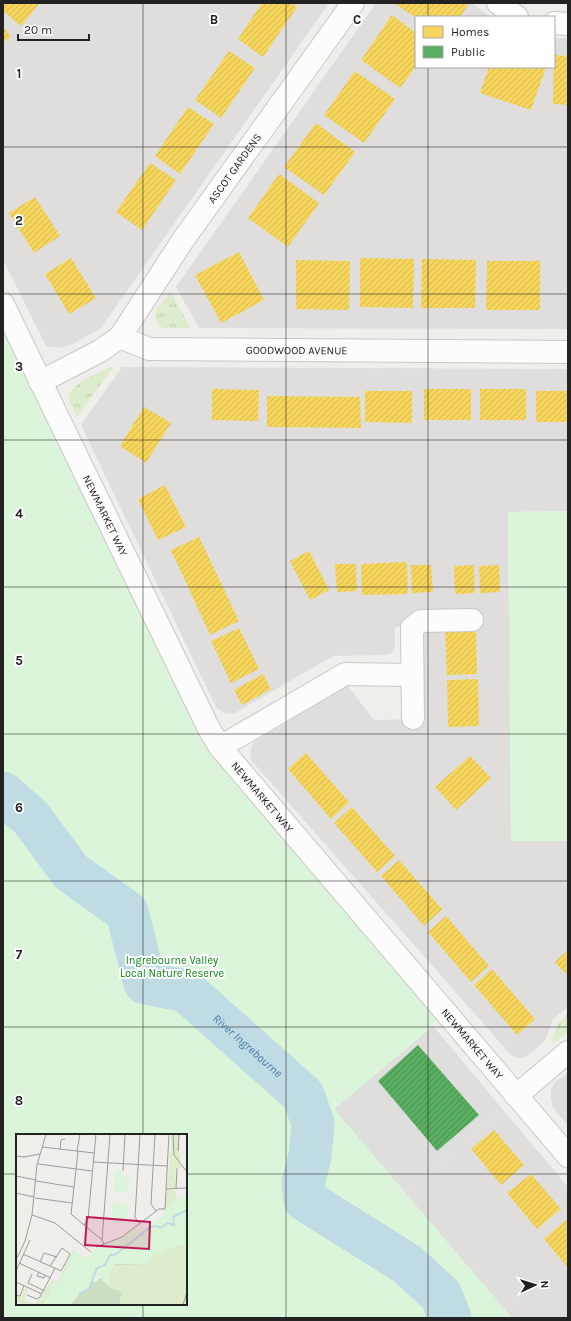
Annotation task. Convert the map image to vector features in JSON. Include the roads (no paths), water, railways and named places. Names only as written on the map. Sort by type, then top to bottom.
[{"type":"street","name":"ASCOT GARDENS","points":[[120,337],[183,240],[353,3]]},
{"type":"street","points":[[498,3],[517,16]]},
{"type":"street","points":[[555,23],[568,24]]},
{"type":"street","name":"NEWMARKET WAY","points":[[3,304],[206,722],[220,747],[568,1156]]},
{"type":"street","name":"GOODWOOD AVENUE","points":[[120,337],[149,349],[568,352]]},
{"type":"street","points":[[40,382],[100,351],[120,337]]},
{"type":"street","points":[[413,718],[412,628],[421,621],[472,620]]},
{"type":"street","points":[[220,747],[345,674],[412,675]]},
{"type":"street","points":[[516,1096],[568,1052]]},
{"type":"waterway","name":"River Ingrebourne","points":[[3,793],[31,818],[71,872],[127,912],[145,983],[186,991],[303,1095],[313,1123],[310,1156],[303,1183],[305,1200],[407,1264],[441,1295],[450,1318]]},
{"type":"park label","name":"Ingrebourne Valley Local Nature Reserve","points":[[172,966]]}]
